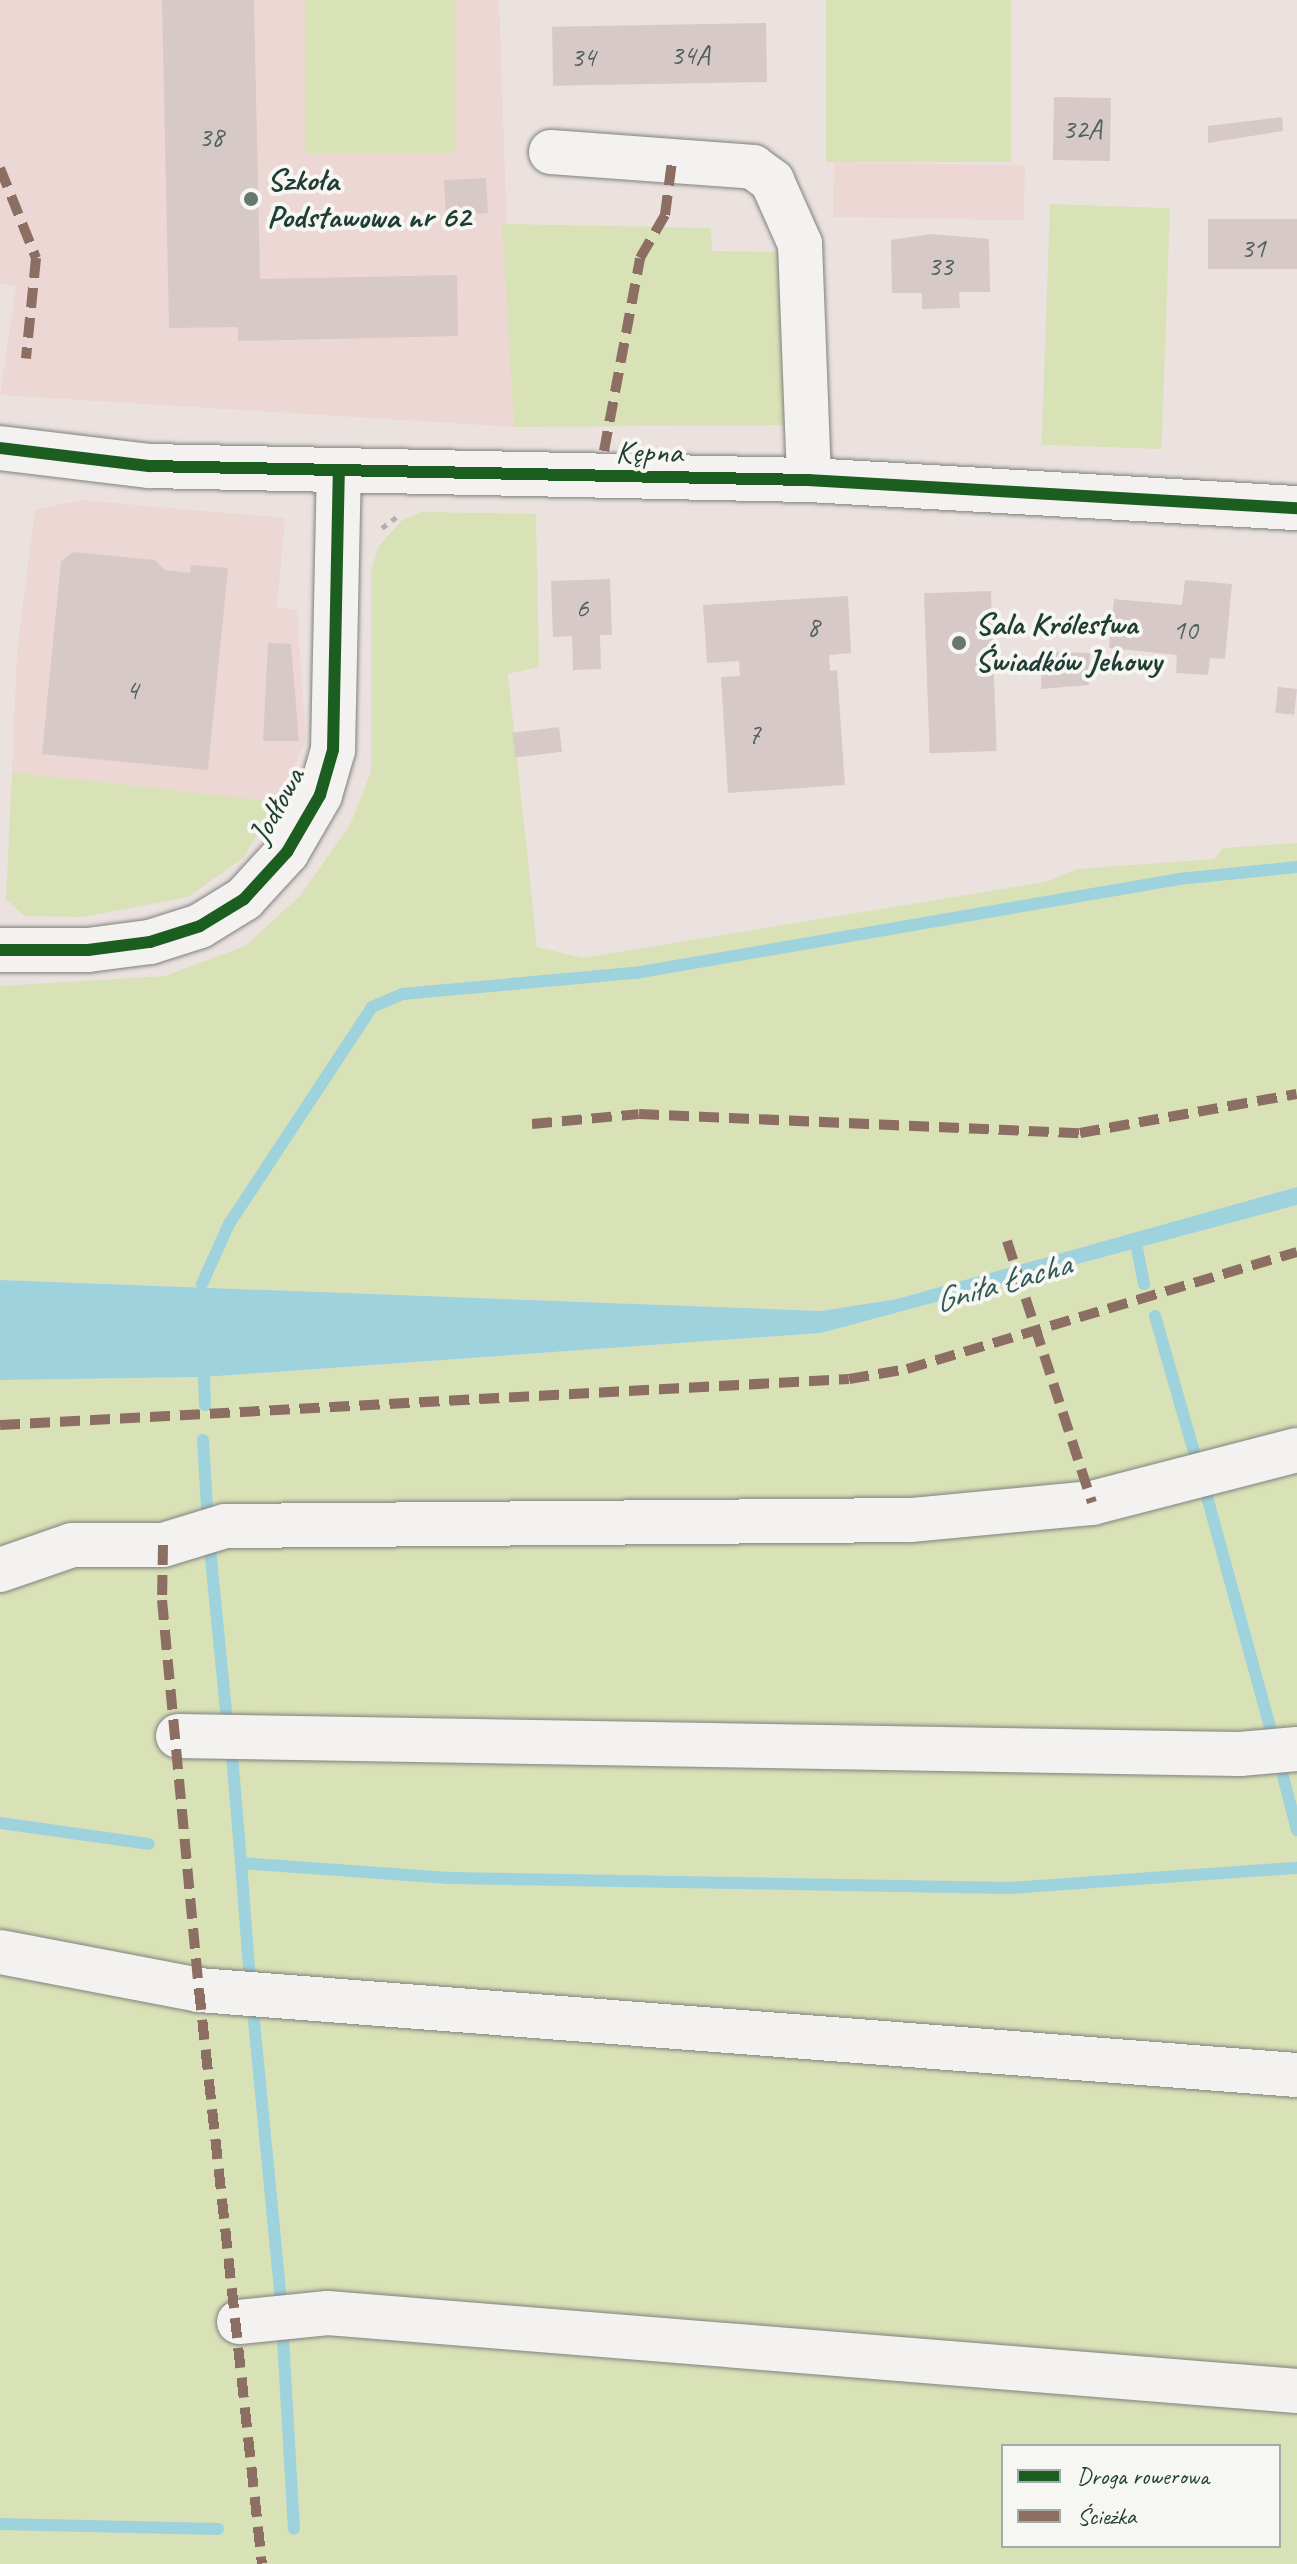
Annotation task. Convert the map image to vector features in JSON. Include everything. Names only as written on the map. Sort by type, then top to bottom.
[{"type":"street","points":[[551,152],[753,167],[772,181],[800,244],[809,480]]},
{"type":"street","name":"Kępna","points":[[0,448],[149,466],[339,474],[809,480],[1297,508]]},
{"type":"street","name":"Jodłowa","points":[[0,950],[119,946],[200,926],[244,899],[287,852],[320,795],[333,750],[339,474]]},
{"type":"street","points":[[0,1570],[72,1545],[163,1545],[225,1526],[941,1517],[1092,1503],[1297,1450]]},
{"type":"street","points":[[178,1736],[1240,1754],[1297,1749]]},
{"type":"street","points":[[0,1952],[199,1990],[1297,2075]]},
{"type":"street","points":[[239,2322],[328,2313],[1297,2391]]},
{"type":"path","points":[[376,534],[405,511]]},
{"type":"shaded area","name":"Szkoła Podstawowa nr 62","points":[[0,0],[499,0],[514,427],[0,395],[16,287],[0,283]]},
{"type":"shaded area","points":[[834,162],[1025,165],[1024,220],[833,217]]},
{"type":"shaded area","points":[[80,500],[285,518],[277,608],[297,609],[306,740],[278,802],[12,772],[17,649],[35,510]]},
{"type":"green space","points":[[305,0],[455,0],[455,153],[305,153]]},
{"type":"green space","points":[[826,0],[1011,0],[1011,162],[826,162]]},
{"type":"green space","points":[[1050,204],[1170,208],[1162,449],[1042,445]]},
{"type":"green space","points":[[502,224],[711,228],[712,251],[782,252],[790,425],[514,427]]},
{"type":"green space","points":[[422,512],[536,514],[539,667],[508,674],[537,947],[583,958],[1045,882],[1077,869],[1214,859],[1223,848],[1297,843],[1297,1187],[897,1299],[821,1311],[0,1280],[0,986],[165,976],[245,946],[300,896],[350,825],[371,772],[371,571],[379,546],[401,521]]},
{"type":"green space","points":[[12,772],[278,802],[243,858],[188,897],[83,917],[25,916],[6,900]]},
{"type":"green space","points":[[1297,1205],[1297,2564],[0,2564],[0,1380],[204,1377],[821,1333]]},
{"type":"water","name":"Gniła Łacha","points":[[1297,1187],[1297,1205],[821,1333],[204,1377],[0,1380],[0,1280],[821,1311],[897,1299]]},
{"type":"building","points":[[162,0],[254,0],[260,279],[457,275],[458,336],[238,341],[238,327],[169,328]]},
{"type":"building","points":[[766,23],[767,82],[553,86],[552,27]]},
{"type":"building","points":[[1054,97],[1111,98],[1110,161],[1053,160]]},
{"type":"building","points":[[1282,117],[1283,131],[1208,143],[1208,126]]},
{"type":"building","points":[[486,178],[488,213],[446,215],[444,180]]},
{"type":"building","points":[[1208,219],[1297,219],[1297,269],[1208,269]]},
{"type":"building","points":[[931,234],[989,239],[990,292],[959,292],[960,308],[922,309],[922,293],[892,293],[891,240]]},
{"type":"building","points":[[73,552],[155,560],[165,570],[190,573],[191,565],[228,568],[208,770],[42,754],[61,561]]},
{"type":"building","points":[[610,579],[612,635],[600,635],[601,669],[573,670],[572,636],[553,637],[551,581]]},
{"type":"building","points":[[1185,580],[1232,584],[1225,659],[1210,658],[1208,675],[1176,673],[1177,655],[1109,648],[1114,599],[1182,605]]},
{"type":"building","name":"Sala Królestwa Świadków Jehowy","points":[[991,591],[997,751],[930,753],[924,593]]},
{"type":"building","points":[[848,596],[851,653],[829,655],[830,671],[837,670],[845,785],[728,793],[721,677],[740,676],[739,661],[707,663],[703,605]]},
{"type":"building","points":[[268,643],[291,644],[299,741],[263,741]]},
{"type":"building","points":[[1056,652],[1090,653],[1089,685],[1041,689],[1042,667],[1055,668]]},
{"type":"building","points":[[1278,687],[1297,689],[1294,715],[1275,713]]},
{"type":"building","points":[[559,727],[562,752],[515,758],[512,733]]},
{"type":"waterway","points":[[202,1284],[229,1224],[372,1007],[402,994],[635,973],[1179,879],[1297,867]]},
{"type":"waterway","points":[[1136,1243],[1144,1284]]},
{"type":"waterway","points":[[1155,1316],[1197,1462]]},
{"type":"waterway","points":[[204,1377],[205,1405]]},
{"type":"waterway","points":[[203,1440],[207,1508]]},
{"type":"waterway","points":[[1206,1493],[1272,1735]]},
{"type":"waterway","points":[[210,1548],[226,1711]]},
{"type":"waterway","points":[[232,1755],[241,1863],[449,1878],[1009,1888],[1297,1868]]},
{"type":"waterway","points":[[1283,1776],[1297,1830]]},
{"type":"waterway","points":[[0,1823],[149,1844]]},
{"type":"waterway","points":[[241,1863],[250,1981]]},
{"type":"waterway","points":[[254,2021],[280,2293]]},
{"type":"waterway","points":[[283,2339],[294,2529]]},
{"type":"waterway","points":[[0,2524],[218,2529]]},
{"type":"marked path","points":[[604,451],[640,258],[665,215],[672,161]]},
{"type":"marked path","points":[[0,168],[36,258],[26,359]]},
{"type":"marked path","points":[[532,1124],[639,1114],[1080,1133],[1297,1094]]},
{"type":"marked path","points":[[1007,1241],[1092,1503]]},
{"type":"marked path","points":[[0,1425],[849,1379],[907,1369],[1297,1252]]},
{"type":"marked path","points":[[163,1545],[162,1600],[199,1990],[262,2564]]},
{"type":"cycle path","points":[[0,448],[149,466],[809,480],[1297,508]]},
{"type":"cycle path","points":[[0,950],[88,950],[150,942],[200,926],[244,899],[287,852],[320,795],[333,750],[339,474]]},
{"type":"place","name":"Szkoła Podstawowa nr 62","points":[[251,199]]},
{"type":"place","name":"Sala Królestwa Świadków Jehowy","points":[[959,643]]}]
